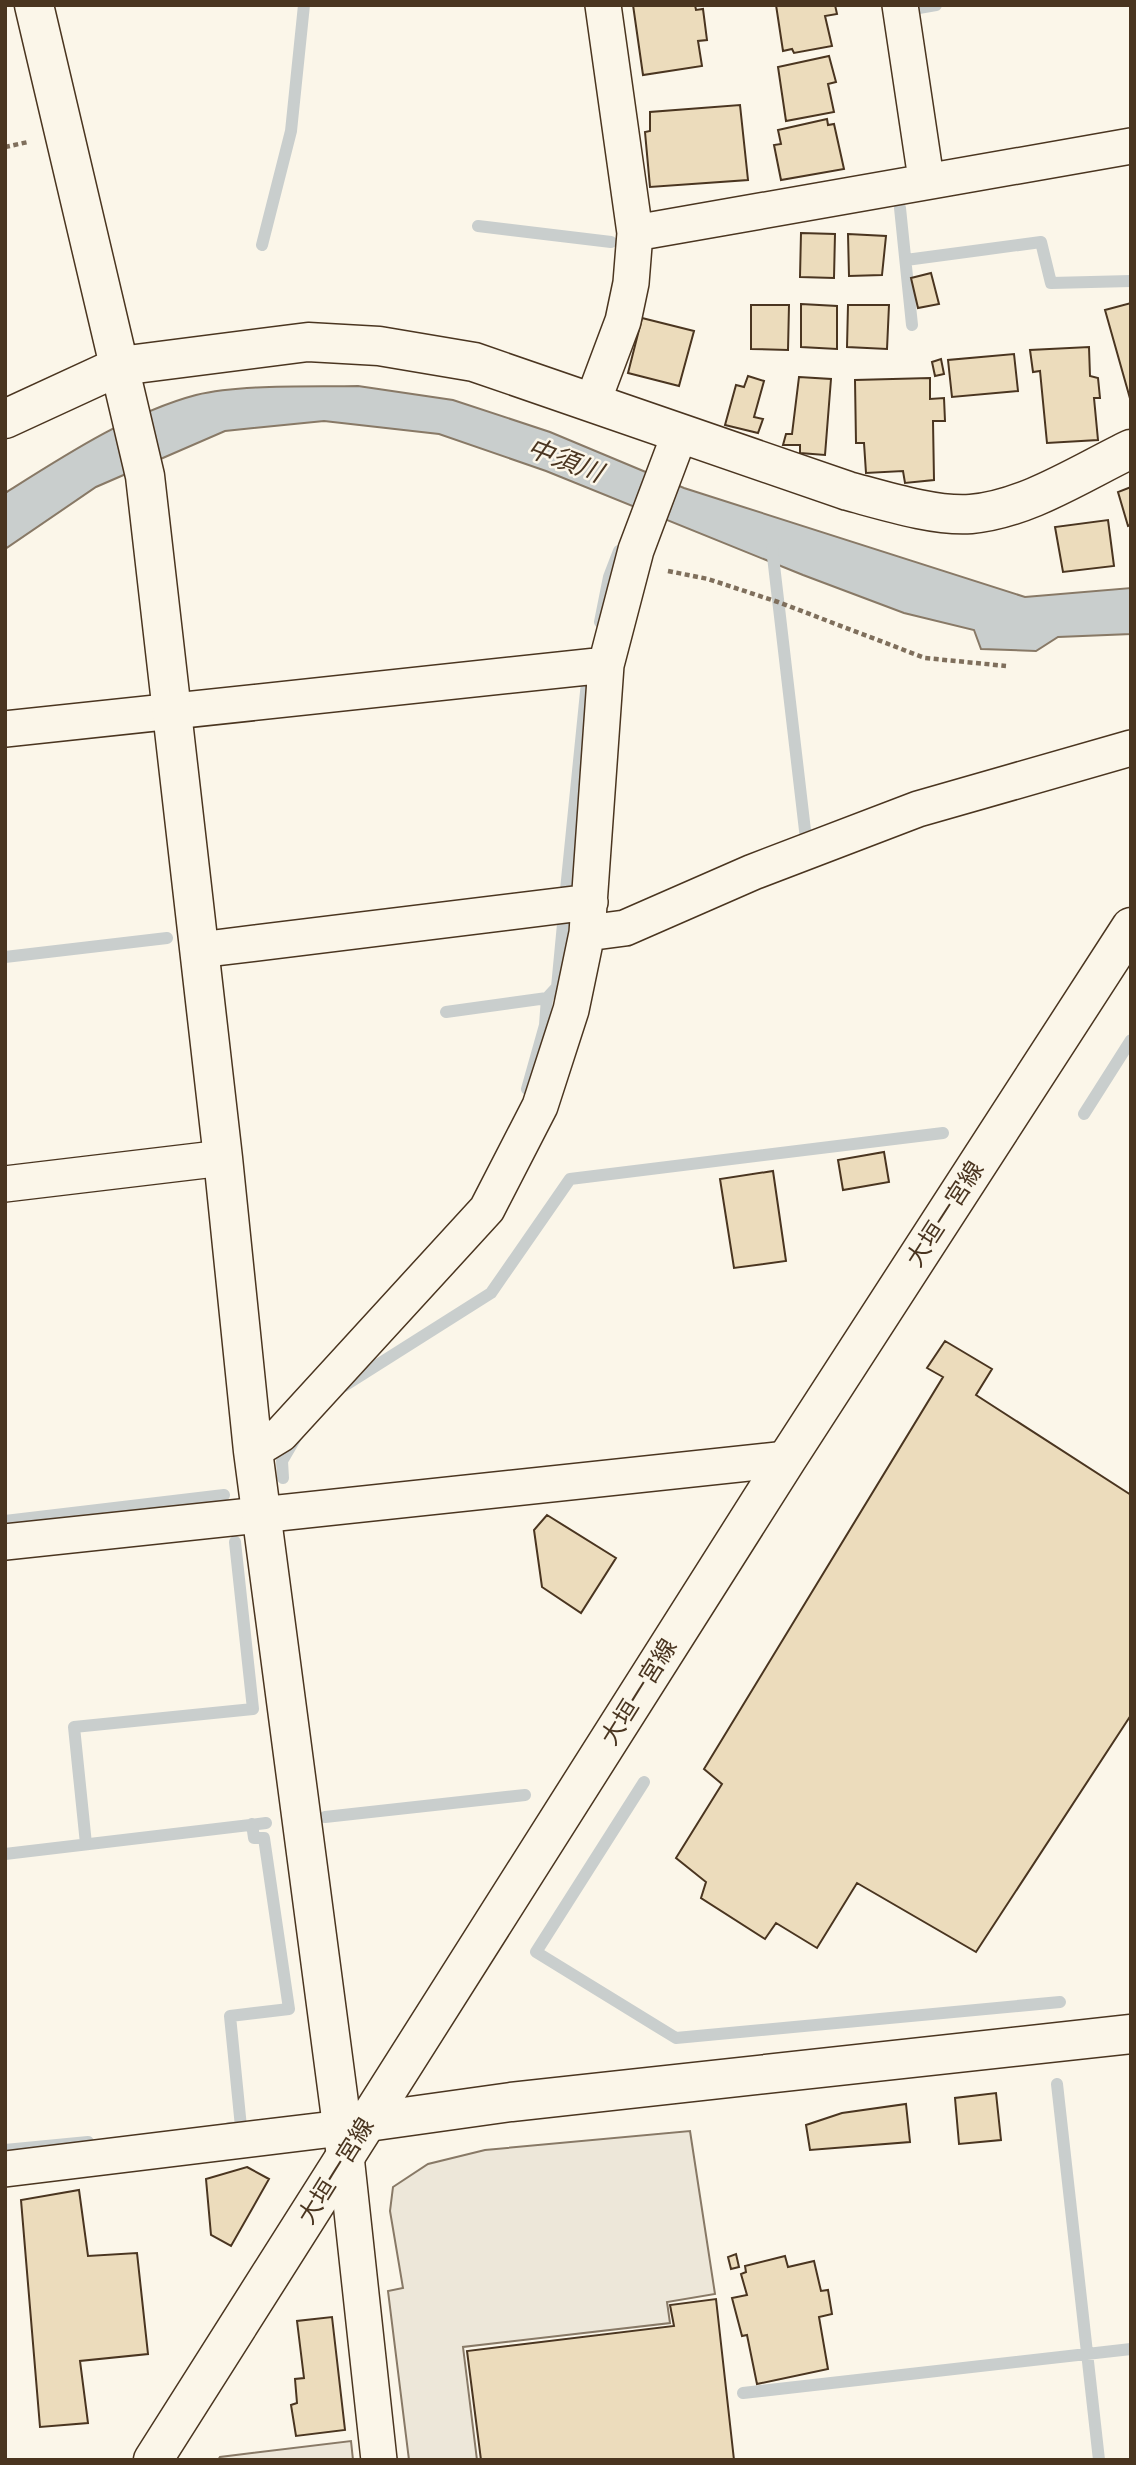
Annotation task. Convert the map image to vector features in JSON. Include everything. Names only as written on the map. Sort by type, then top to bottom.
[{"type":"street","points":[[34,5],[145,476],[223,1158],[253,1451],[352,2135],[379,2460]]},
{"type":"street","points":[[593,401],[623,321],[631,283],[635,233],[603,5]]},
{"type":"street","points":[[900,5],[926,179]]},
{"type":"street","points":[[635,233],[926,179],[1131,146]]},
{"type":"street","points":[[5,419],[124,380],[308,342],[379,346],[474,362],[593,401],[674,448],[906,506],[969,514],[1021,503],[1131,449]]},
{"type":"street","points":[[253,1451],[281,1434],[487,1209],[541,1106],[571,1010],[589,918],[606,665],[634,557],[674,448]]},
{"type":"street","points":[[5,729],[606,665]]},
{"type":"street","points":[[199,950],[589,918],[625,928],[753,872],[918,809],[1131,748]]},
{"type":"street","name":"大垣一宮線","points":[[153,2460],[352,2135],[1131,927]]},
{"type":"street","points":[[5,1184],[223,1158]]},
{"type":"street","points":[[5,1542],[787,1459]]},
{"type":"street","points":[[5,2169],[352,2135],[511,2102],[1131,2034]]},
{"type":"path","points":[[634,557],[708,579],[925,658],[1006,666]]},
{"type":"shaded area","points":[[690,2131],[715,2294],[667,2302],[670,2323],[463,2347],[477,2460],[409,2460],[388,2291],[403,2288],[390,2211],[393,2187],[428,2164],[485,2150]]},
{"type":"shaded area","points":[[351,2441],[353,2460],[218,2460],[220,2457]]},
{"type":"water","name":"中須川","points":[[358,386],[453,400],[550,432],[684,488],[1025,597],[1131,588],[1131,634],[1058,637],[1036,651],[981,649],[974,630],[904,613],[546,471],[439,434],[324,421],[225,431],[96,487],[5,549],[5,493],[98,437],[147,412],[214,391]]},
{"type":"building","points":[[633,5],[695,5],[696,10],[703,9],[707,40],[698,41],[702,66],[643,75]]},
{"type":"building","points":[[776,5],[835,5],[837,14],[825,16],[832,46],[794,53],[792,49],[783,51]]},
{"type":"building","points":[[829,56],[836,82],[828,84],[834,112],[786,121],[778,67]]},
{"type":"building","points":[[740,105],[748,180],[650,187],[645,132],[650,131],[650,112]]},
{"type":"building","points":[[827,119],[828,125],[834,124],[844,169],[781,180],[774,145],[781,144],[778,130]]},
{"type":"building","points":[[801,233],[835,234],[834,278],[800,277]]},
{"type":"building","points":[[848,234],[886,236],[882,275],[849,276]]},
{"type":"building","points":[[931,273],[939,304],[918,308],[911,278]]},
{"type":"building","points":[[1131,303],[1131,402],[1105,310]]},
{"type":"building","points":[[801,304],[837,306],[837,349],[801,347]]},
{"type":"building","points":[[751,305],[789,305],[788,350],[751,349]]},
{"type":"building","points":[[848,305],[889,305],[887,349],[847,347]]},
{"type":"building","points":[[642,318],[694,331],[679,386],[628,373]]},
{"type":"building","points":[[1089,347],[1090,376],[1098,378],[1100,398],[1094,398],[1098,440],[1047,443],[1040,371],[1033,372],[1030,350]]},
{"type":"building","points":[[1014,354],[1018,391],[952,397],[948,360]]},
{"type":"building","points":[[941,359],[944,374],[935,376],[932,362]]},
{"type":"building","points":[[748,376],[764,381],[754,417],[763,419],[758,433],[725,425],[736,385],[744,387]]},
{"type":"building","points":[[799,377],[831,379],[825,455],[800,453],[800,445],[783,445],[786,434],[792,434]]},
{"type":"building","points":[[930,378],[930,399],[944,398],[945,421],[933,421],[934,480],[905,483],[903,471],[866,473],[864,443],[856,443],[855,380]]},
{"type":"building","points":[[1131,487],[1131,525],[1128,526],[1118,492]]},
{"type":"building","points":[[1108,520],[1114,566],[1063,572],[1055,527]]},
{"type":"building","points":[[884,1152],[889,1182],[843,1190],[838,1160]]},
{"type":"building","points":[[773,1171],[786,1261],[734,1268],[720,1179]]},
{"type":"building","points":[[945,1341],[992,1369],[976,1395],[1131,1495],[1131,1715],[976,1952],[857,1883],[817,1948],[776,1923],[765,1939],[701,1898],[706,1882],[676,1858],[722,1784],[704,1769],[943,1377],[927,1368]]},
{"type":"building","points":[[547,1515],[616,1558],[581,1613],[542,1587],[534,1530]]},
{"type":"building","points":[[996,2093],[1001,2140],[959,2144],[955,2098]]},
{"type":"building","points":[[906,2104],[910,2142],[810,2150],[806,2125],[842,2113]]},
{"type":"building","points":[[247,2167],[269,2179],[231,2246],[211,2235],[206,2179]]},
{"type":"building","points":[[79,2190],[88,2256],[137,2253],[148,2354],[80,2361],[88,2423],[40,2427],[21,2200]]},
{"type":"building","points":[[736,2254],[739,2267],[731,2269],[728,2257]]},
{"type":"building","points":[[785,2256],[788,2267],[814,2261],[821,2291],[828,2290],[832,2314],[819,2317],[828,2369],[757,2384],[747,2335],[742,2336],[732,2298],[747,2295],[741,2274],[746,2272],[745,2266]]},
{"type":"building","points":[[716,2299],[734,2460],[481,2460],[467,2351],[674,2326],[670,2305]]},
{"type":"building","points":[[332,2317],[345,2430],[296,2436],[291,2405],[297,2403],[295,2379],[304,2378],[297,2321]]},
{"type":"waterway","points":[[262,245],[291,131],[304,5]]},
{"type":"waterway","points":[[913,9],[936,5]]},
{"type":"waterway","points":[[900,208],[912,325]]},
{"type":"waterway","points":[[478,226],[611,242]]},
{"type":"waterway","points":[[906,260],[1041,242],[1051,283],[1131,281]]},
{"type":"waterway","points":[[772,548],[806,839],[795,843]]},
{"type":"waterway","points":[[600,622],[609,577],[619,551]]},
{"type":"waterway","points":[[566,890],[587,682]]},
{"type":"waterway","points":[[446,1012],[547,998],[557,987],[563,924]]},
{"type":"waterway","points":[[5,957],[167,938]]},
{"type":"waterway","points":[[527,1089],[545,1025],[547,998]]},
{"type":"waterway","points":[[1084,1114],[1131,1040]]},
{"type":"waterway","points":[[344,1386],[491,1293],[570,1179],[943,1133]]},
{"type":"waterway","points":[[283,1478],[282,1461],[296,1437]]},
{"type":"waterway","points":[[5,1521],[224,1495]]},
{"type":"waterway","points":[[86,1844],[74,1727],[253,1709],[235,1542]]},
{"type":"waterway","points":[[644,1782],[536,1952],[676,2038],[1060,2002]]},
{"type":"waterway","points":[[325,1817],[525,1795]]},
{"type":"waterway","points":[[5,1854],[266,1823]]},
{"type":"waterway","points":[[229,2128],[241,2127],[230,2016],[289,2009],[264,1838],[254,1838],[252,1824]]},
{"type":"waterway","points":[[1057,2084],[1099,2460]]},
{"type":"waterway","points":[[5,2150],[88,2142]]},
{"type":"waterway","points":[[743,2393],[1131,2349]]}]
